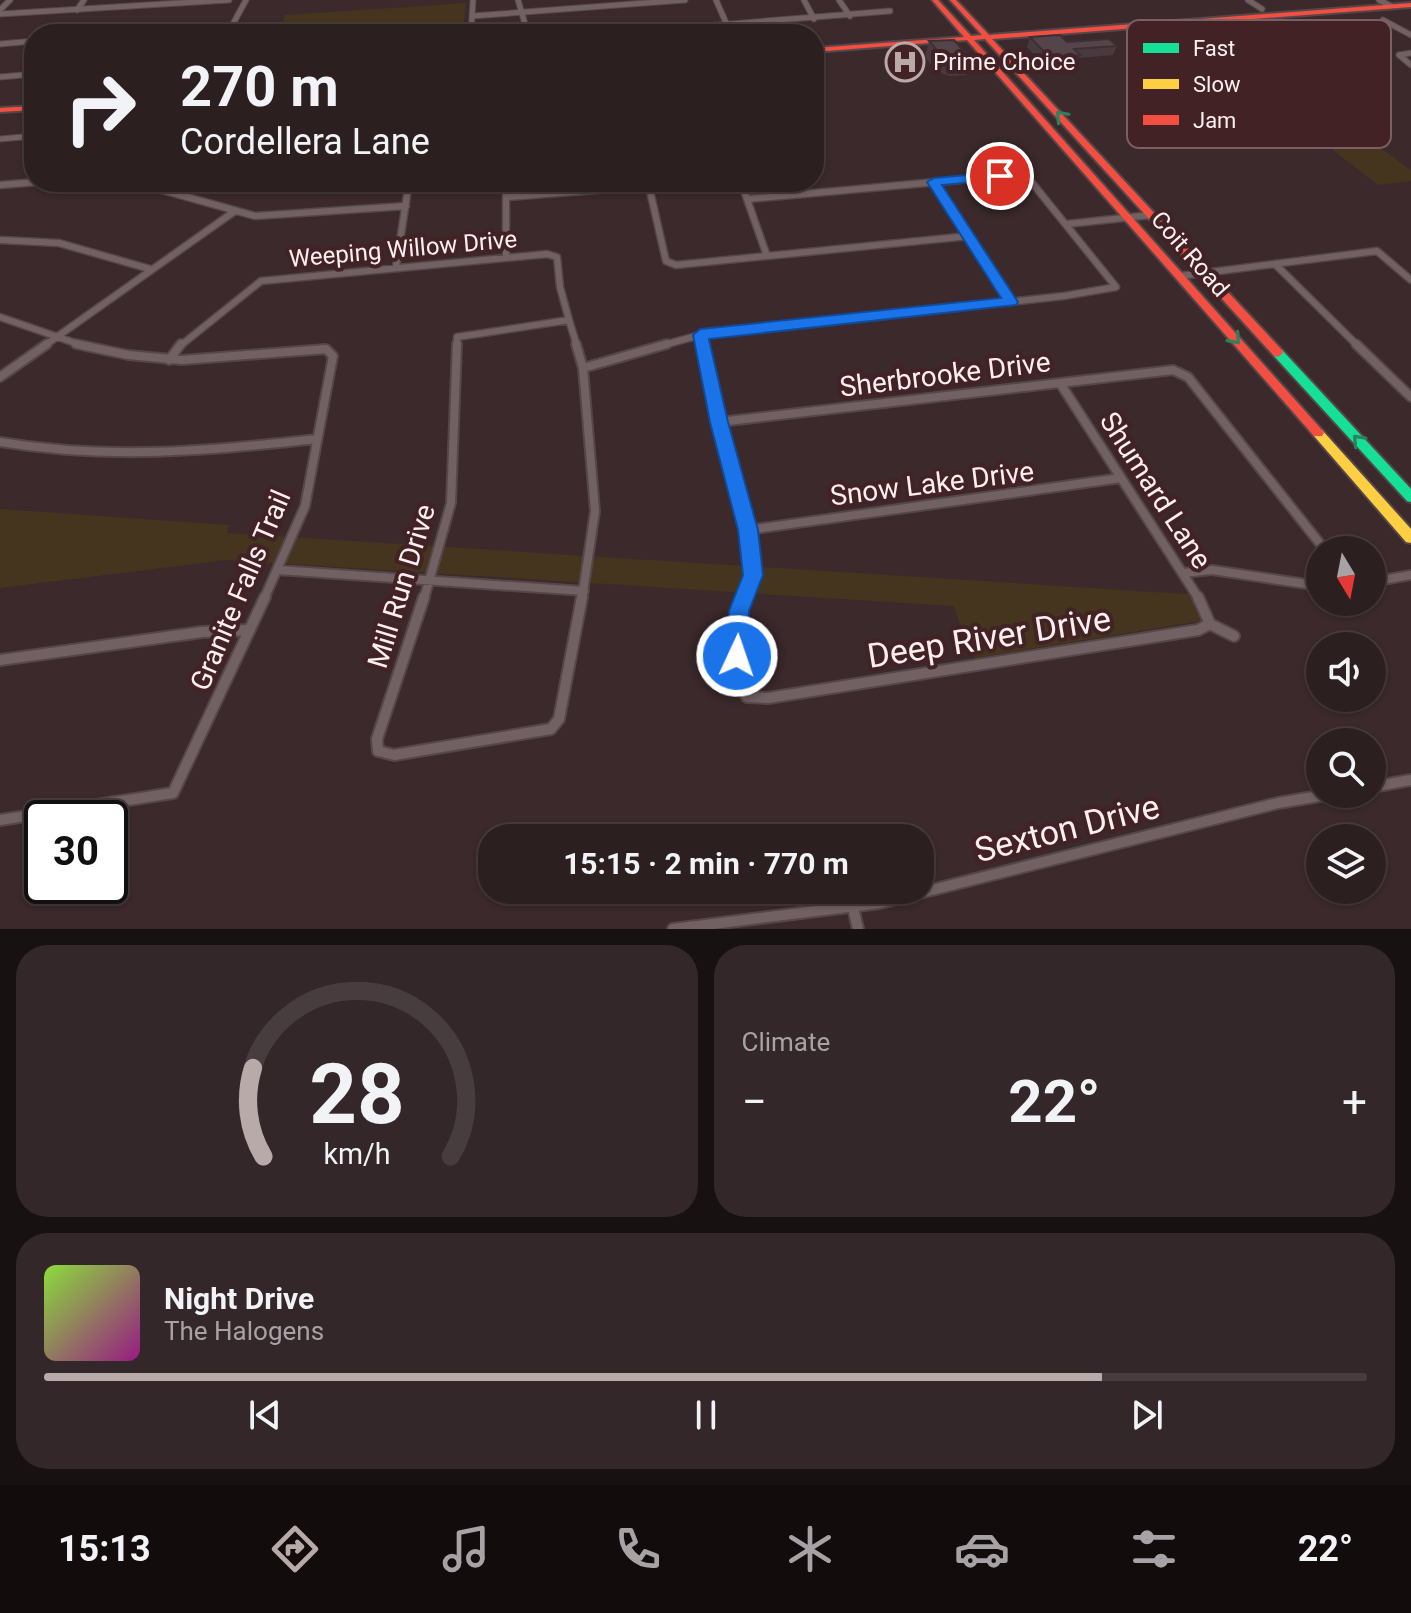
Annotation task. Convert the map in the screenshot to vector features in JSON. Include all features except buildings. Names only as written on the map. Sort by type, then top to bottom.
[{"type":"main road","name":"Coit Road","points":[[935,0],[1075,154],[1411,538]]},
{"type":"main road","name":"Coit Road","points":[[953,0],[1411,497]]},
{"type":"main road","points":[[1155,20],[1384,2],[1411,5]]},
{"type":"main road","points":[[824,43],[1127,22]]},
{"type":"main road","points":[[824,48],[842,44]]},
{"type":"main road","points":[[1022,96],[1041,95]]},
{"type":"main road","points":[[0,104],[24,100]]},
{"type":"main road","points":[[0,104],[24,107]]},
{"type":"main road","points":[[1075,154],[1094,152]]},
{"type":"street","points":[[0,12],[10,0]]},
{"type":"street","points":[[77,10],[84,0]]},
{"type":"street","points":[[0,12],[229,0]]},
{"type":"street","points":[[233,24],[246,0]]},
{"type":"street","points":[[472,24],[473,0]]},
{"type":"street","points":[[518,0],[525,24]]},
{"type":"street","points":[[472,16],[685,0]]},
{"type":"street","points":[[716,0],[727,24]]},
{"type":"street","points":[[804,0],[814,19]]},
{"type":"street","points":[[839,0],[850,16]]},
{"type":"street","points":[[1248,0],[1266,12]]},
{"type":"street","points":[[742,24],[890,11]]},
{"type":"street","points":[[1391,24],[1411,35]]},
{"type":"street","points":[[0,44],[24,42]]},
{"type":"street","points":[[1411,53],[1399,55],[1411,65]]},
{"type":"street","points":[[0,77],[24,75]]},
{"type":"street","points":[[0,139],[24,137]]},
{"type":"street","points":[[583,368],[611,363],[660,344],[700,335],[1011,302],[1116,287],[1025,174],[747,199]]},
{"type":"street","points":[[934,182],[1011,302]]},
{"type":"street","points":[[0,185],[24,183]]},
{"type":"street","points":[[168,192],[235,211],[275,217],[406,206]]},
{"type":"street","points":[[396,267],[408,192]]},
{"type":"street","points":[[506,257],[507,192]]},
{"type":"street","points":[[507,197],[570,192]]},
{"type":"street","points":[[650,192],[664,255],[668,263],[676,265],[969,236]]},
{"type":"street","points":[[745,192],[767,256]]},
{"type":"street","points":[[0,377],[235,211]]},
{"type":"street","points":[[1067,224],[1151,215]]},
{"type":"street","points":[[0,240],[45,239],[78,244],[150,269]]},
{"type":"street","points":[[1180,276],[1377,251],[1411,280]]},
{"type":"street","name":"Weeping Willow Drive","points":[[169,360],[184,340],[257,283],[396,267],[552,254],[558,259],[560,287],[572,320]]},
{"type":"street","points":[[1275,264],[1411,397]]},
{"type":"street","points":[[0,317],[52,339],[112,354],[169,360]]},
{"type":"street","points":[[278,570],[584,591],[595,511],[583,368],[572,320]]},
{"type":"street","name":"Mill Run Drive","points":[[572,320],[459,336],[451,503],[429,581],[377,734],[378,751],[394,755],[543,732],[554,726],[559,719],[584,591]]},
{"type":"street","points":[[700,335],[748,530]]},
{"type":"street","name":"Granite Falls Trail","points":[[0,820],[173,793],[305,506],[333,358],[331,350],[212,360],[169,360]]},
{"type":"street","name":"Sherbrooke Drive","points":[[719,422],[1176,370],[1191,381],[1314,536]]},
{"type":"street","name":"Shumard Lane","points":[[1060,383],[1183,573],[1209,615],[1210,624]]},
{"type":"street","points":[[0,442],[37,449],[114,456],[169,455],[317,439]]},
{"type":"street","name":"Snow Lake Drive","points":[[748,530],[1121,478]]},
{"type":"street","name":"Deep River Drive","points":[[748,530],[753,575],[739,611],[737,656],[739,683],[747,697],[756,699],[1198,630],[1210,624]]},
{"type":"street","points":[[1183,573],[1212,570],[1306,584]]},
{"type":"street","points":[[1386,579],[1411,575]]},
{"type":"street","points":[[1210,624],[1234,636]]},
{"type":"street","points":[[0,660],[202,632],[249,630]]},
{"type":"street","points":[[1386,784],[1411,780]]},
{"type":"street","name":"Sexton Drive","points":[[673,929],[853,907],[1306,798]]},
{"type":"street","points":[[853,907],[858,929]]},
{"type":"shaded area","points":[[466,3],[464,24],[282,24],[285,15]]},
{"type":"shaded area","points":[[1330,148],[1381,148],[1411,170],[1411,181],[1378,185]]},
{"type":"shaded area","points":[[0,509],[229,525],[227,533],[1190,594],[1200,612],[1201,621],[975,658],[953,606],[227,560],[0,588]]},
{"type":"traffic: fast","points":[[1278,353],[1411,497]]},
{"type":"traffic: slow","points":[[1318,433],[1411,538]]},
{"type":"traffic: jam","points":[[935,0],[1318,433]]},
{"type":"traffic: jam","points":[[953,0],[1278,353]]},
{"type":"traffic: jam","points":[[1212,20],[1411,5]]},
{"type":"traffic: jam","points":[[824,49],[1127,26]]},
{"type":"traffic: jam","points":[[0,110],[24,109]]},
{"type":"place","name":"Prime Choice","points":[[905,62]]},
{"type":"route","points":[[737,656],[739,611],[753,575],[748,530],[700,335],[1011,302],[934,182],[1000,176]]}]
